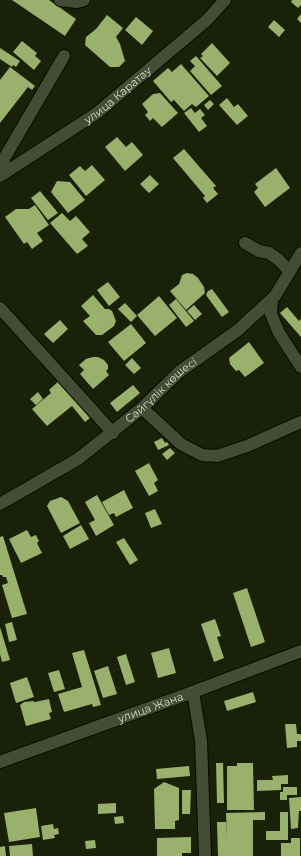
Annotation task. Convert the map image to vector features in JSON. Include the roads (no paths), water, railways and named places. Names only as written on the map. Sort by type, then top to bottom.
[{"type":"street","points":[[60,0],[77,2],[84,0]]},
{"type":"street","name":"улица Каратау","points":[[0,176],[97,113],[207,20],[225,0]]},
{"type":"street","points":[[0,170],[5,156],[64,56]]},
{"type":"street","points":[[245,243],[269,253],[279,260],[289,271]]},
{"type":"street","name":"Сәйгүлік көшесі","points":[[0,504],[78,459],[113,433],[142,408],[179,372],[238,330],[275,296],[301,253]]},
{"type":"street","points":[[272,299],[271,314],[279,333],[301,367]]},
{"type":"street","points":[[0,308],[113,433]]},
{"type":"street","points":[[142,408],[181,444],[202,455],[217,456],[247,446],[301,422]]},
{"type":"street","name":"улица Жана","points":[[0,762],[301,651]]},
{"type":"street","points":[[193,692],[201,741],[205,856]]}]
